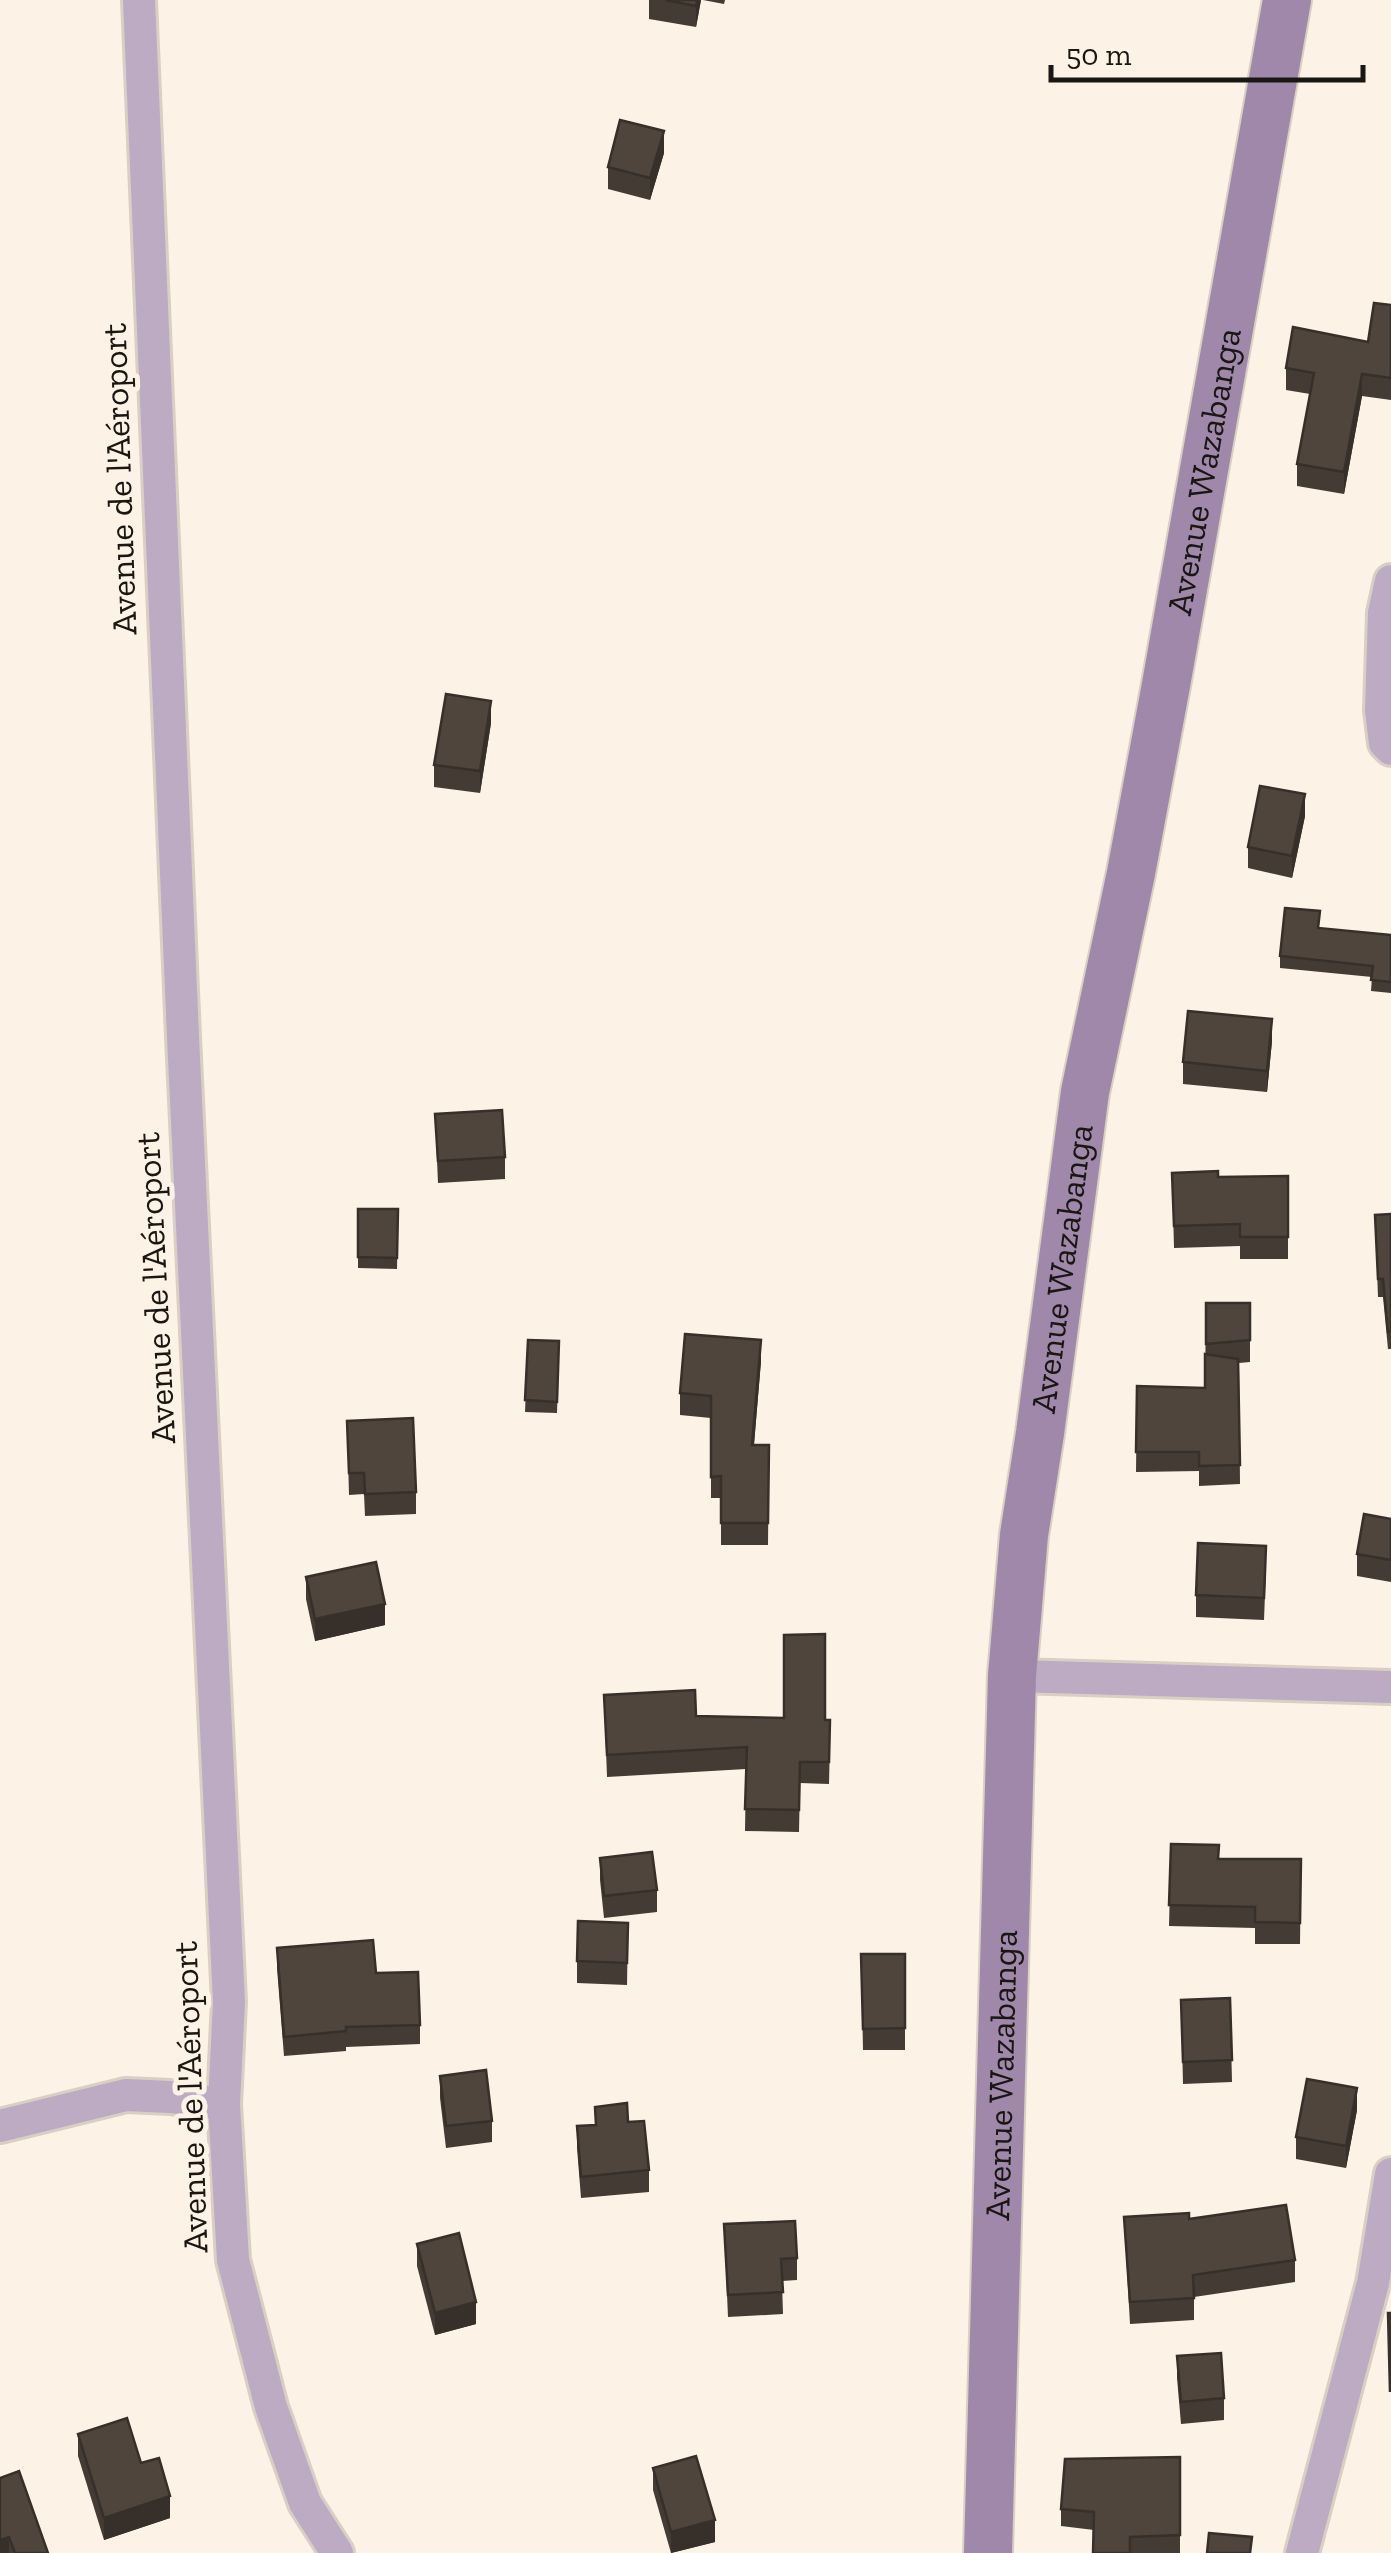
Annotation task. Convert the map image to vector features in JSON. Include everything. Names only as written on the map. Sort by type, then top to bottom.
[{"type":"main road","name":"Avenue Wazabanga","points":[[988,2553],[1012,1676],[1024,1534],[1085,1092],[1166,685],[1287,0]]},
{"type":"street","name":"Avenue de l'Aéroport","points":[[139,0],[228,2002],[224,2104],[233,2260],[270,2407],[305,2504],[337,2553]]},
{"type":"street","points":[[1391,581],[1384,613],[1381,710],[1385,744],[1391,750]]},
{"type":"street","points":[[1012,1676],[1391,1687]]},
{"type":"street","points":[[0,2126],[126,2095],[224,2104]]},
{"type":"street","points":[[1302,2553],[1373,2283],[1391,2174]]},
{"type":"building","points":[[665,0],[697,0],[696,6]]},
{"type":"building","points":[[620,120],[664,131],[650,178],[608,167]]},
{"type":"building","points":[[1374,303],[1391,305],[1391,378],[1362,374],[1344,472],[1297,464],[1314,373],[1286,368],[1293,327],[1368,342]]},
{"type":"building","points":[[446,694],[491,701],[480,771],[434,765]]},
{"type":"building","points":[[1260,786],[1305,794],[1292,856],[1248,847]]},
{"type":"building","points":[[1285,908],[1320,911],[1318,928],[1391,935],[1391,982],[1371,980],[1373,966],[1280,956]]},
{"type":"building","points":[[1188,1011],[1272,1019],[1267,1071],[1183,1062]]},
{"type":"building","points":[[502,1110],[505,1157],[438,1161],[435,1114]]},
{"type":"building","points":[[1218,1171],[1218,1177],[1288,1176],[1288,1237],[1240,1237],[1240,1224],[1174,1226],[1172,1173]]},
{"type":"building","points":[[358,1209],[398,1209],[397,1258],[358,1257]]},
{"type":"building","points":[[1391,1214],[1388,1332],[1383,1279],[1378,1279],[1375,1215]]},
{"type":"building","points":[[1206,1303],[1250,1303],[1250,1340],[1206,1344]]},
{"type":"building","points":[[685,1334],[761,1340],[752,1445],[769,1445],[768,1523],[721,1523],[721,1476],[711,1477],[711,1396],[680,1393]]},
{"type":"building","points":[[528,1340],[559,1341],[557,1402],[525,1400]]},
{"type":"building","points":[[1205,1354],[1238,1359],[1240,1465],[1199,1466],[1199,1452],[1136,1452],[1137,1386],[1205,1388]]},
{"type":"building","points":[[413,1418],[416,1492],[365,1494],[364,1473],[349,1473],[347,1421]]},
{"type":"building","points":[[1364,1514],[1391,1519],[1391,1560],[1357,1554]]},
{"type":"building","points":[[1198,1543],[1266,1546],[1264,1598],[1196,1595]]},
{"type":"building","points":[[376,1562],[385,1604],[315,1619],[306,1577]]},
{"type":"building","points":[[825,1634],[829,1762],[800,1762],[799,1810],[745,1809],[747,1747],[607,1755],[604,1695],[695,1690],[696,1716],[784,1718],[784,1635]]},
{"type":"building","points":[[1171,1844],[1219,1845],[1218,1859],[1301,1859],[1300,1923],[1255,1922],[1255,1907],[1169,1905]]},
{"type":"building","points":[[652,1852],[657,1890],[604,1896],[600,1858]]},
{"type":"building","points":[[578,1921],[628,1923],[627,1963],[577,1961]]},
{"type":"building","points":[[373,1940],[376,1973],[418,1972],[420,2025],[346,2027],[346,2031],[284,2037],[277,1948]]},
{"type":"building","points":[[861,1954],[905,1954],[905,2028],[863,2029]]},
{"type":"building","points":[[1230,1998],[1232,2060],[1183,2062],[1181,2000]]},
{"type":"building","points":[[486,2070],[492,2121],[446,2126],[440,2076]]},
{"type":"building","points":[[1307,2079],[1357,2088],[1346,2146],[1296,2137]]},
{"type":"building","points":[[627,2103],[628,2122],[644,2121],[649,2170],[581,2177],[577,2126],[596,2125],[595,2107]]},
{"type":"building","points":[[1286,2205],[1295,2260],[1193,2275],[1194,2298],[1130,2302],[1124,2217],[1189,2213],[1189,2219]]},
{"type":"building","points":[[795,2221],[797,2258],[781,2259],[783,2292],[728,2295],[724,2224]]},
{"type":"building","points":[[459,2233],[476,2302],[435,2313],[417,2244]]},
{"type":"building","points":[[1388,2313],[1391,2313],[1390,2392]]},
{"type":"building","points":[[1221,2353],[1224,2398],[1181,2402],[1177,2356]]},
{"type":"building","points":[[127,2418],[141,2463],[159,2458],[170,2496],[104,2518],[78,2434]]},
{"type":"building","points":[[696,2456],[715,2520],[671,2532],[653,2468]]},
{"type":"building","points":[[1180,2457],[1180,2535],[1130,2537],[1130,2553],[1093,2553],[1094,2512],[1061,2509],[1065,2459]]},
{"type":"building","points":[[19,2471],[48,2553],[15,2553],[9,2537],[0,2540],[0,2478]]},
{"type":"building","points":[[1209,2533],[1252,2537],[1250,2553],[1207,2553]]}]
